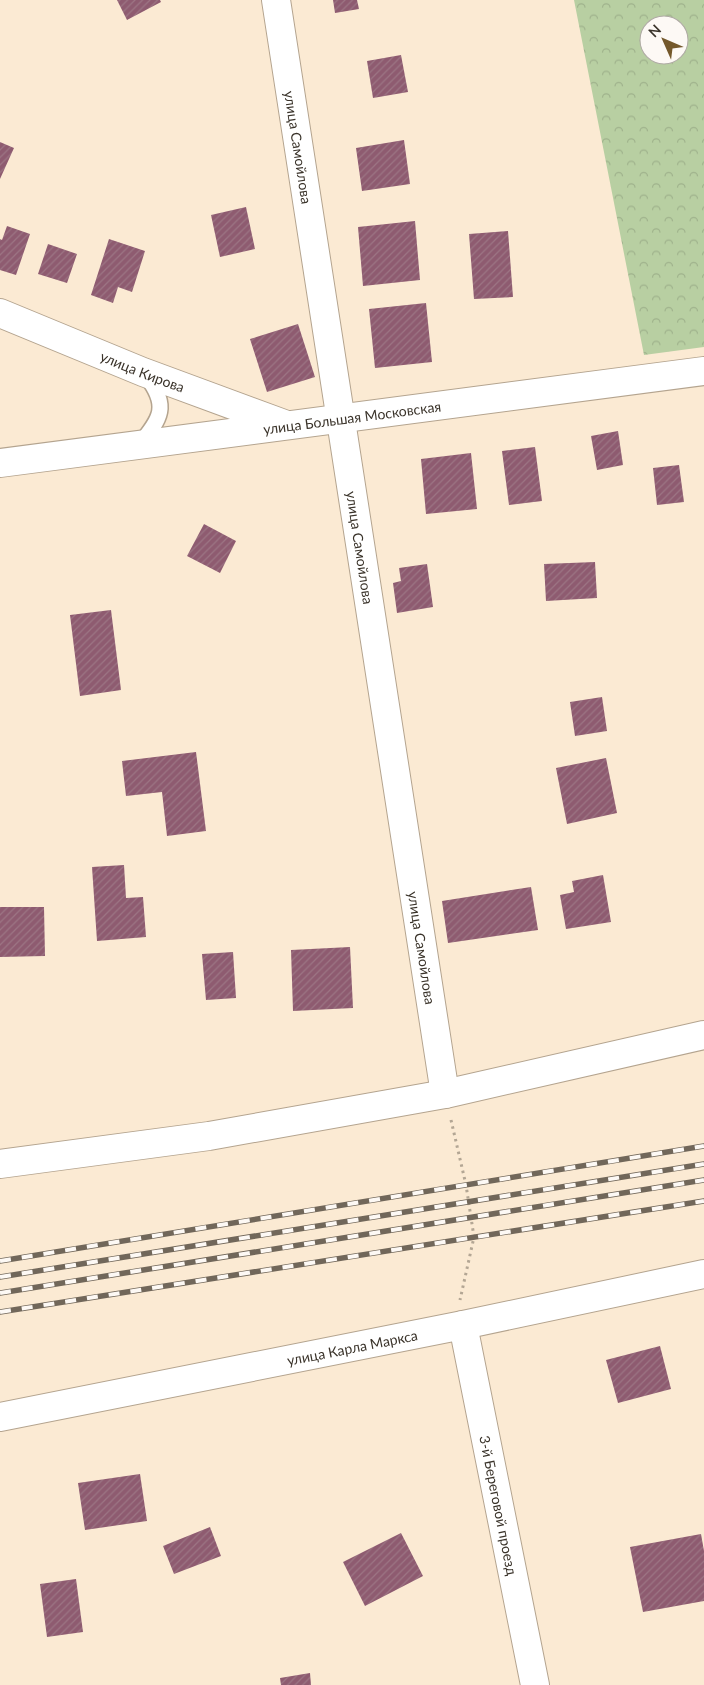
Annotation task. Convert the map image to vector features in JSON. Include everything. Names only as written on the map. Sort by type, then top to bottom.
[{"type":"street","name":"улица Самойлова","points":[[276,0],[445,1094]]},
{"type":"street","name":"улица Кирова","points":[[0,313],[143,372],[287,425]]},
{"type":"street","name":"улица Большая Московская","points":[[0,463],[704,371]]},
{"type":"street","points":[[0,1164],[209,1136],[445,1094],[704,1035]]},
{"type":"street","name":"улица Карла Маркса","points":[[0,1417],[464,1325],[704,1274]]},
{"type":"street","name":"3-й Береговой проезд","points":[[464,1325],[535,1685]]},
{"type":"lane","points":[[140,444],[154,427],[162,408],[158,392],[143,372]]},
{"type":"path","points":[[445,1094],[466,1185],[474,1237],[459,1301],[464,1325]]},
{"type":"green space","points":[[574,0],[704,0],[704,347],[644,355]]},
{"type":"building","points":[[117,0],[160,0],[161,2],[127,20]]},
{"type":"building","points":[[333,0],[357,0],[359,9],[335,13]]},
{"type":"building","points":[[401,55],[408,92],[373,98],[367,61]]},
{"type":"building","points":[[404,140],[410,184],[362,191],[356,148]]},
{"type":"building","points":[[0,142],[14,148],[0,179]]},
{"type":"building","points":[[246,207],[255,249],[220,257],[211,215]]},
{"type":"building","points":[[415,221],[420,280],[363,286],[358,227]]},
{"type":"building","points":[[7,226],[30,234],[16,275],[0,270],[0,239],[2,240]]},
{"type":"building","points":[[508,231],[513,297],[474,299],[469,234]]},
{"type":"building","points":[[109,239],[145,251],[132,292],[118,287],[113,303],[91,295]]},
{"type":"building","points":[[48,244],[77,254],[67,283],[38,274]]},
{"type":"building","points":[[426,303],[432,362],[375,368],[369,309]]},
{"type":"building","points":[[298,324],[315,377],[267,392],[250,339]]},
{"type":"building","points":[[618,431],[623,465],[597,470],[591,436]]},
{"type":"building","points":[[535,447],[542,501],[509,505],[502,451]]},
{"type":"building","points":[[471,453],[477,509],[426,514],[421,459]]},
{"type":"building","points":[[679,465],[684,502],[657,505],[653,468]]},
{"type":"building","points":[[204,524],[236,541],[220,573],[187,556]]},
{"type":"building","points":[[595,562],[597,598],[546,601],[544,564]]},
{"type":"building","points":[[427,564],[433,607],[397,613],[393,583],[401,581],[399,568]]},
{"type":"building","points":[[111,610],[121,690],[80,696],[70,615]]},
{"type":"building","points":[[602,697],[607,731],[575,736],[570,702]]},
{"type":"building","points":[[196,752],[206,831],[167,836],[162,792],[126,796],[122,761]]},
{"type":"building","points":[[606,758],[617,813],[567,824],[556,768]]},
{"type":"building","points":[[124,865],[126,898],[143,897],[146,937],[97,941],[92,867]]},
{"type":"building","points":[[603,875],[611,922],[566,929],[560,895],[574,892],[572,881]]},
{"type":"building","points":[[531,887],[538,930],[448,943],[442,901]]},
{"type":"building","points":[[0,907],[44,907],[45,956],[0,957]]},
{"type":"building","points":[[350,947],[353,1008],[293,1011],[291,950]]},
{"type":"building","points":[[233,952],[236,998],[206,1000],[202,954]]},
{"type":"building","points":[[660,1346],[671,1389],[618,1403],[606,1360]]},
{"type":"building","points":[[140,1474],[147,1521],[85,1530],[78,1483]]},
{"type":"building","points":[[210,1527],[221,1556],[174,1574],[163,1546]]},
{"type":"building","points":[[401,1533],[423,1576],[365,1606],[343,1562]]},
{"type":"building","points":[[701,1534],[704,1551],[704,1601],[643,1612],[630,1547]]},
{"type":"building","points":[[76,1579],[83,1632],[47,1637],[40,1584]]},
{"type":"building","points":[[310,1673],[311,1685],[281,1685],[280,1678]]},
{"type":"railway","points":[[0,1261],[704,1146]]},
{"type":"railway","points":[[0,1277],[704,1164]]},
{"type":"railway","points":[[0,1293],[704,1180]]},
{"type":"railway","points":[[0,1312],[704,1201]]}]
